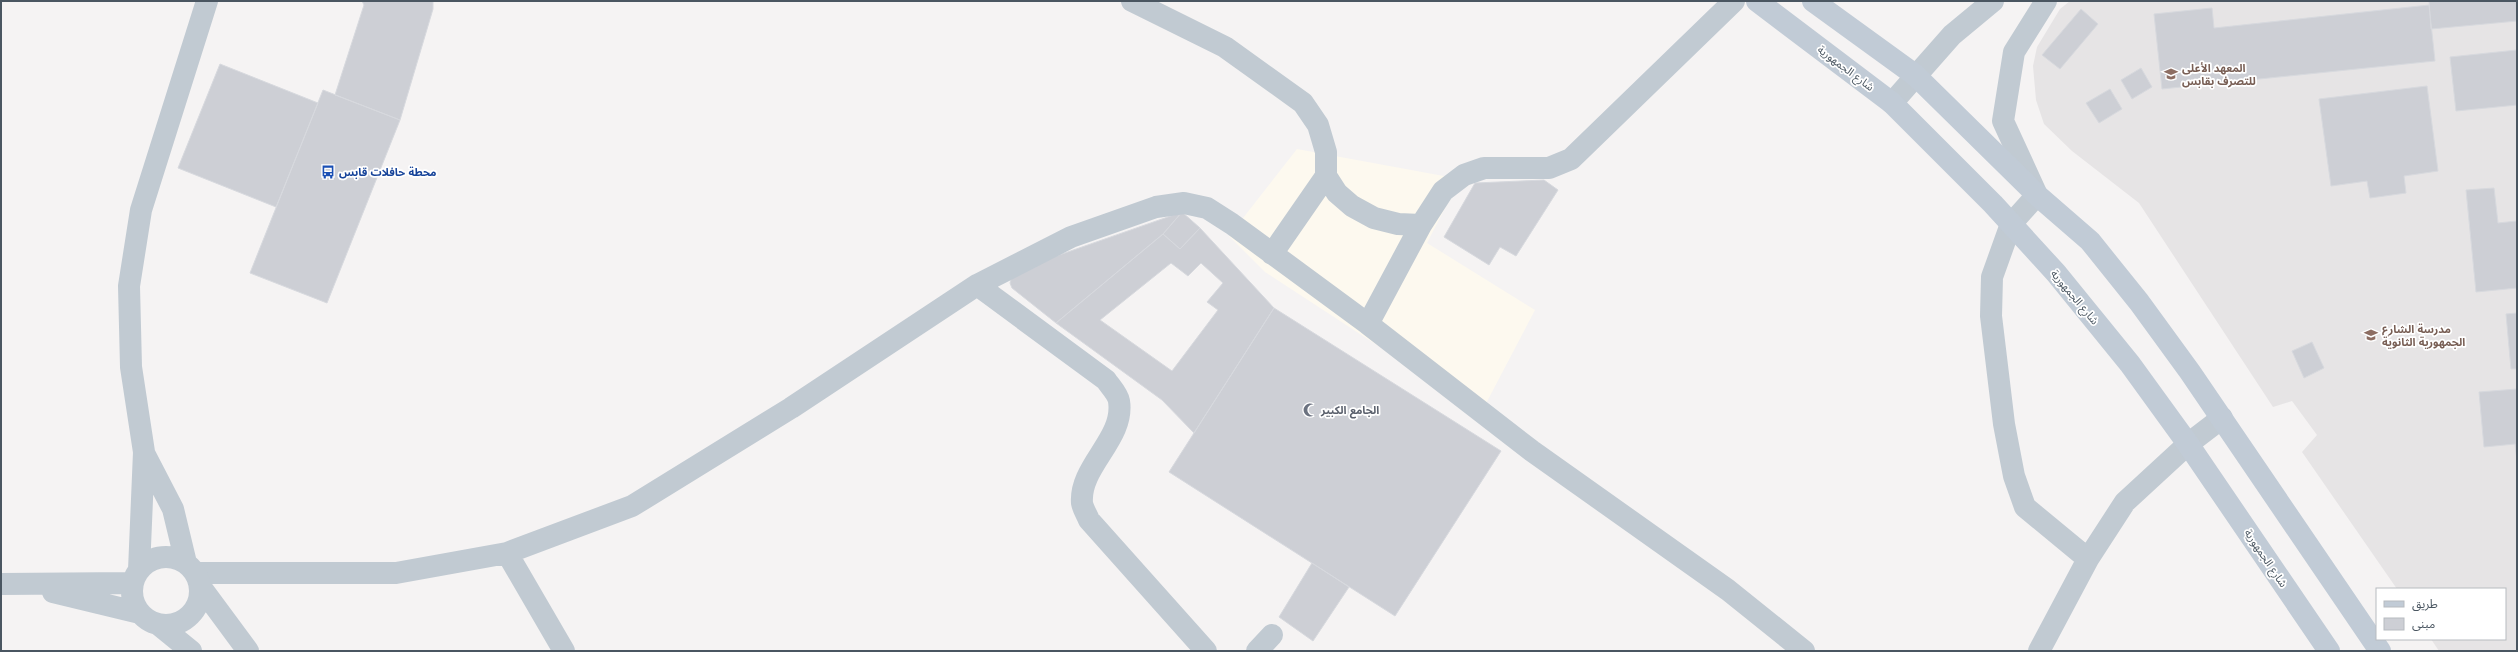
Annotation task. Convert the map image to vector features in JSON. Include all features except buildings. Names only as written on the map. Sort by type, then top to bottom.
[{"type":"main road","name":"شارع الجمهورية","points":[[1757,1],[1892,103],[2011,224],[2056,273],[2130,364],[2188,444],[2329,651]]},
{"type":"main road","points":[[1813,1],[1915,75],[2037,195],[2090,241],[2139,302],[2222,418],[2380,651]]},
{"type":"street","points":[[140,613],[132,595],[136,576],[144,452],[131,367],[129,286],[141,210],[207,1]]},
{"type":"street","points":[[1132,1],[1225,47],[1303,104],[1318,126],[1326,152],[1326,176],[1337,193],[1352,206],[1374,218],[1398,224],[1421,225]]},
{"type":"street","points":[[1368,324],[1421,225],[1443,191],[1464,175],[1484,168],[1549,168],[1572,159],[1734,1]]},
{"type":"street","points":[[1892,103],[1915,75],[1952,35],[1993,1]]},
{"type":"street","points":[[2046,1],[2014,52],[2003,122],[2037,195],[2011,224],[1992,277],[1991,316],[2004,424],[2014,476],[2025,507],[2088,559]]},
{"type":"street","points":[[1272,254],[1326,176]]},
{"type":"street","points":[[194,574],[396,573],[507,553],[632,506],[791,408],[976,285],[1071,237],[1156,207],[1184,203],[1208,208],[1272,254],[1368,324],[1532,451],[1728,590],[1804,651]]},
{"type":"street","points":[[976,285],[1106,380],[1119,400],[1119,414],[1114,430],[1083,487],[1082,504],[1090,520],[1206,651]]},
{"type":"street","points":[[2039,651],[2088,559],[2125,502],[2188,444],[2222,418]]},
{"type":"street","points":[[144,452],[173,509],[194,574],[197,607],[190,616],[181,622],[160,625]]},
{"type":"street","points":[[507,553],[564,651]]},
{"type":"street","points":[[1,584],[23,585],[136,576],[148,562],[161,557],[174,558],[194,574],[248,651]]},
{"type":"street","points":[[23,585],[140,613],[160,625],[191,651]]},
{"type":"street","points":[[1257,651],[1272,635]]},
{"type":"shaded area","name":"مدرسة الشارع الجمهورية الثانوية","points":[[2070,1],[2517,1],[2517,651],[2439,651],[2432,640],[2506,640],[2506,588],[2396,588],[2302,452],[2317,435],[2292,401],[2273,407],[2139,203],[2072,151],[2044,124],[2036,100],[2033,66],[2037,47],[2060,9]]},
{"type":"shaded area","points":[[1297,149],[1460,179],[1427,243],[1535,310],[1481,413],[1265,272],[1229,236]]},
{"type":"place","name":"المعهد الأعلى للتصرف بقابس","points":[[2171,74]]},
{"type":"place","name":"محطة حافلات قابس","points":[[328,172]]},
{"type":"place","name":"مدرسة الشارع الجمهورية الثانوية","points":[[2371,335]]},
{"type":"place","name":"الجامع الكبير","points":[[1310,410]]}]
